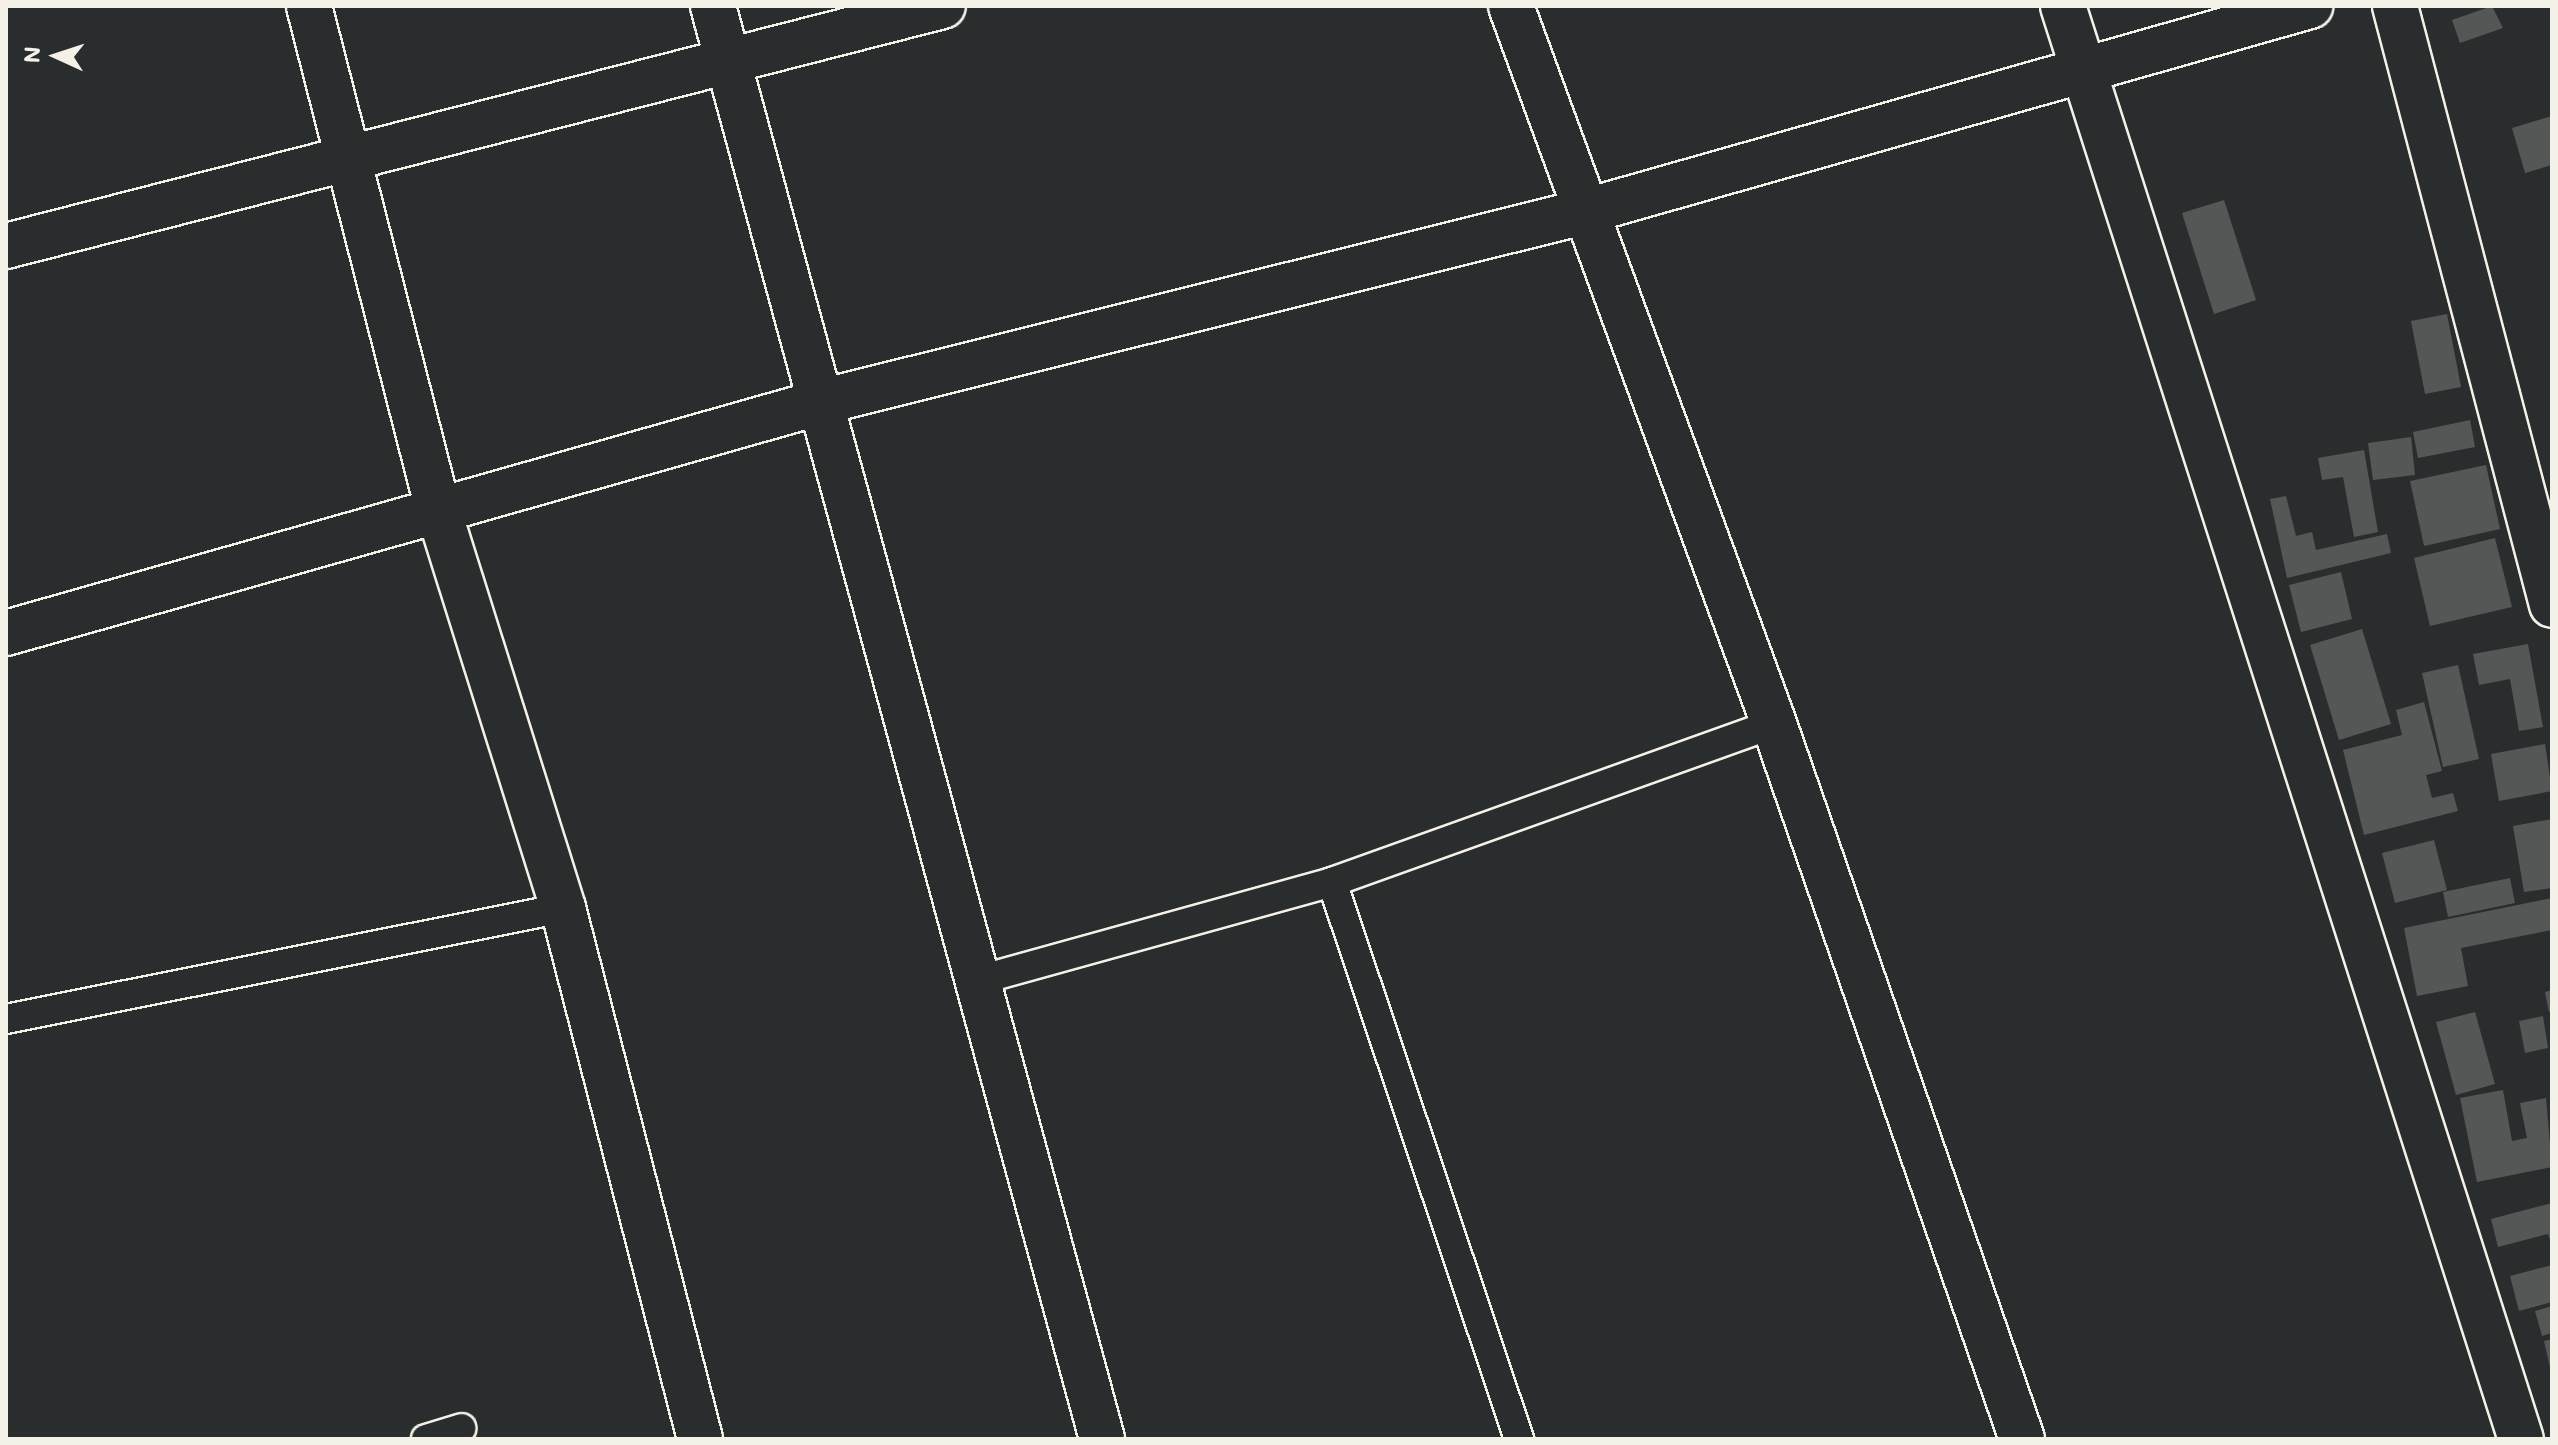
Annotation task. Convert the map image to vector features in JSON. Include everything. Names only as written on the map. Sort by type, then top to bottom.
[{"type":"street","points":[[309,6],[353,158],[438,509],[563,908],[700,1439]]},
{"type":"street","points":[[713,6],[1102,1439]]},
{"type":"street","points":[[6,246],[943,6]]},
{"type":"street","points":[[1511,6],[1583,212],[1774,724],[2022,1439]]},
{"type":"street","points":[[2063,6],[2521,1439]]},
{"type":"street","points":[[6,633],[821,402],[1583,212],[2310,6]]},
{"type":"street","points":[[2395,6],[2552,605]]},
{"type":"lane","points":[[979,980],[1332,882],[1774,724]]},
{"type":"lane","points":[[1332,882],[1519,1439]]},
{"type":"lane","points":[[6,1019],[563,908]]},
{"type":"lane","points":[[426,1439],[461,1428]]},
{"type":"building","points":[[2492,6],[2503,28],[2460,43],[2452,20]]},
{"type":"building","points":[[2552,116],[2552,165],[2525,173],[2512,128]]},
{"type":"building","points":[[2224,200],[2256,300],[2214,314],[2182,213]]},
{"type":"building","points":[[2447,314],[2461,387],[2425,394],[2411,321]]},
{"type":"building","points":[[2470,420],[2475,447],[2418,458],[2413,432]]},
{"type":"building","points":[[2411,437],[2415,475],[2373,480],[2368,443]]},
{"type":"building","points":[[2364,450],[2378,532],[2354,537],[2343,477],[2322,480],[2318,458]]},
{"type":"building","points":[[2486,465],[2500,529],[2424,546],[2410,481]]},
{"type":"building","points":[[2286,496],[2296,536],[2312,532],[2316,550],[2387,534],[2391,553],[2287,578],[2270,499]]},
{"type":"building","points":[[2495,538],[2512,607],[2430,626],[2414,558]]},
{"type":"building","points":[[2341,572],[2352,619],[2301,632],[2289,585]]},
{"type":"building","points":[[2362,629],[2391,724],[2339,740],[2310,645]]},
{"type":"building","points":[[2528,644],[2543,727],[2519,731],[2510,679],[2479,685],[2473,654]]},
{"type":"building","points":[[2458,665],[2479,759],[2443,767],[2422,673]]},
{"type":"building","points":[[2424,702],[2442,771],[2426,775],[2432,798],[2453,793],[2458,811],[2364,835],[2343,750],[2402,735],[2396,710]]},
{"type":"building","points":[[2545,744],[2552,791],[2499,801],[2491,754]]},
{"type":"building","points":[[2552,819],[2552,888],[2524,892],[2513,826]]},
{"type":"building","points":[[2434,840],[2447,890],[2395,903],[2382,853]]},
{"type":"building","points":[[2510,878],[2515,903],[2448,917],[2443,892]]},
{"type":"building","points":[[2552,898],[2552,930],[2461,948],[2468,986],[2417,996],[2404,928]]},
{"type":"building","points":[[2552,990],[2552,1011],[2549,1012],[2545,992]]},
{"type":"building","points":[[2475,1012],[2495,1084],[2456,1095],[2436,1022]]},
{"type":"building","points":[[2543,1016],[2548,1048],[2525,1053],[2519,1021]]},
{"type":"building","points":[[2503,1090],[2512,1141],[2527,1138],[2520,1103],[2546,1098],[2552,1167],[2477,1182],[2460,1098]]},
{"type":"building","points":[[2552,1203],[2552,1246],[2548,1234],[2498,1247],[2491,1219]]},
{"type":"building","points":[[2552,1265],[2552,1302],[2519,1311],[2510,1276]]},
{"type":"building","points":[[2552,1306],[2552,1333],[2542,1336],[2535,1311]]},
{"type":"building","points":[[2552,1339],[2552,1372],[2551,1372],[2544,1341]]}]
